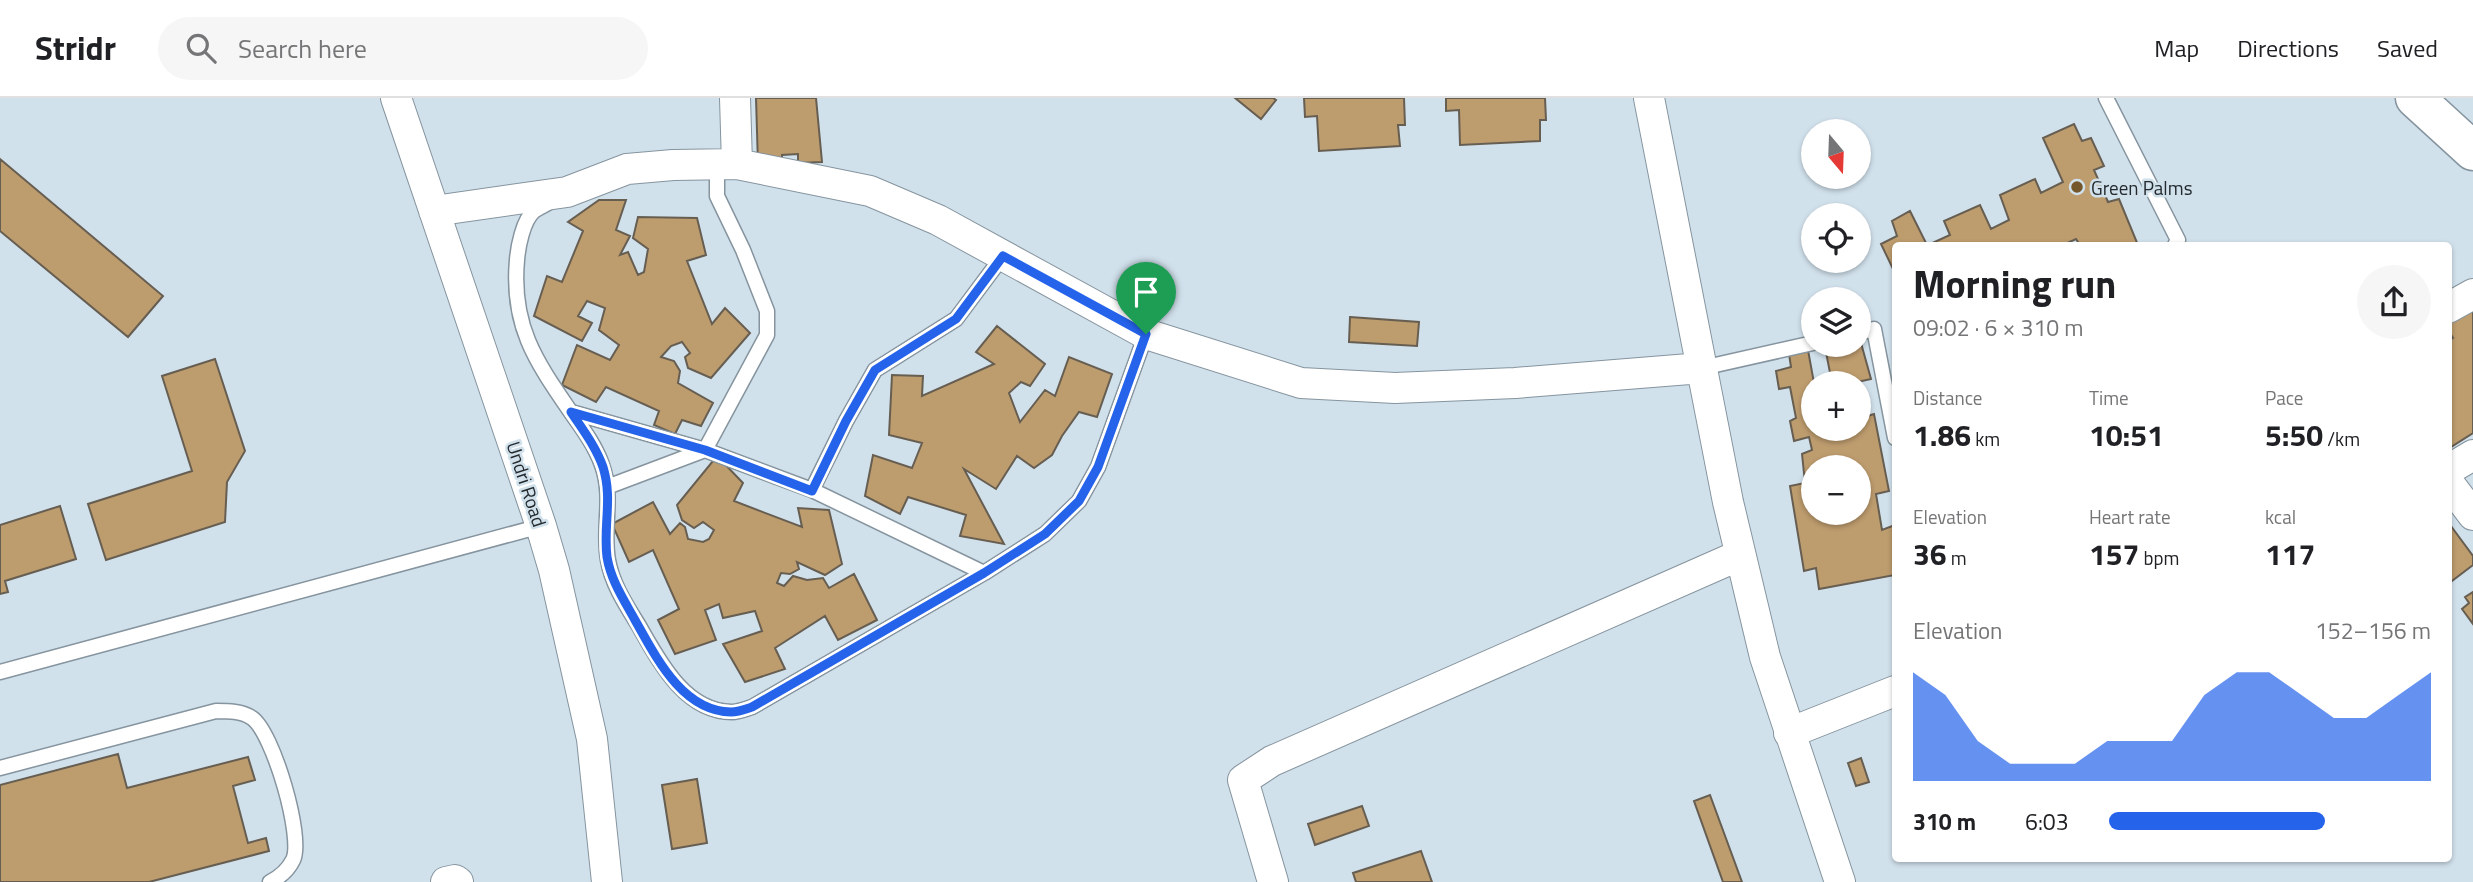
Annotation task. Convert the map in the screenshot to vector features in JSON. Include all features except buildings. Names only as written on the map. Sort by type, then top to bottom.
[{"type":"main road","points":[[2415,98],[2473,151]]},
{"type":"street","name":"Undri Road","points":[[396,98],[554,570],[592,739],[607,882]]},
{"type":"street","points":[[727,164],[735,98]]},
{"type":"street","points":[[1649,98],[1740,555],[1765,657],[1840,882]]},
{"type":"street","points":[[435,211],[567,192],[628,169],[727,164],[870,191],[938,220],[1146,334],[1301,383],[1395,388],[1516,383],[1702,368]]},
{"type":"street","points":[[2452,306],[2473,294]]},
{"type":"street","points":[[2452,468],[2473,455]]},
{"type":"street","points":[[2452,487],[2473,515]]},
{"type":"street","points":[[1273,882],[1243,780],[1272,761],[1740,555]]},
{"type":"street","points":[[1789,733],[1892,692]]},
{"type":"street","points":[[446,882],[458,882]]},
{"type":"lane","points":[[2106,98],[2177,242]]},
{"type":"lane","points":[[607,486],[705,450],[767,335],[767,311],[743,250],[717,196],[727,164]]},
{"type":"lane","points":[[567,192],[532,213],[518,244],[515,282],[524,334],[535,358],[593,444],[603,468],[610,497],[606,526],[607,558],[613,581],[659,661],[680,688],[713,709],[733,712],[752,707],[984,573],[1045,534],[1079,501],[1098,467],[1146,334]]},
{"type":"lane","points":[[812,491],[846,421],[875,370],[956,319],[1003,256]]},
{"type":"lane","points":[[1871,330],[1874,329],[1892,396]]},
{"type":"lane","points":[[1702,368],[1801,346]]},
{"type":"lane","points":[[571,412],[705,450],[812,491],[984,573]]},
{"type":"lane","points":[[0,672],[541,526]]},
{"type":"lane","points":[[0,768],[216,711],[233,711],[251,717],[262,726],[273,747],[297,837],[294,859],[281,876],[270,882]]},
{"type":"place","name":"Green Palms","points":[[2077,187]]},
{"type":"route","points":[[1003,256],[1146,334],[1098,467],[1079,501],[1045,534],[984,573],[752,707],[733,712],[713,709],[680,688],[659,661],[613,581],[607,558],[606,526],[610,497],[603,468],[593,444],[571,412],[705,450],[812,491],[846,421],[875,370],[956,319],[1003,256]]}]
